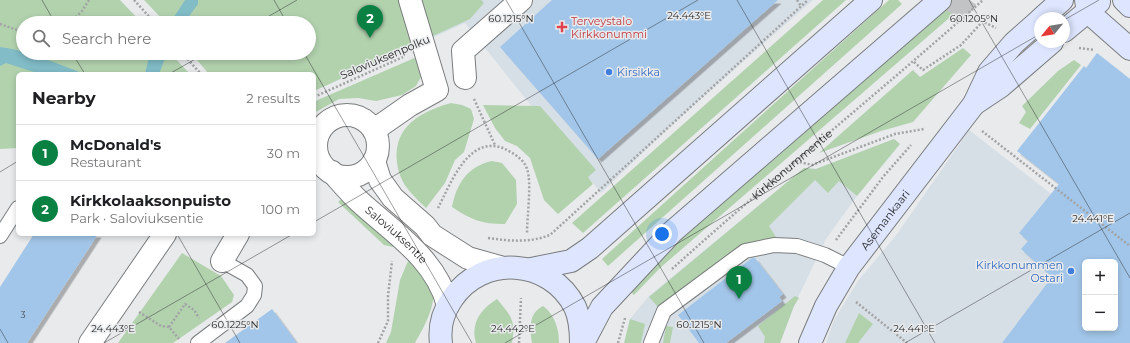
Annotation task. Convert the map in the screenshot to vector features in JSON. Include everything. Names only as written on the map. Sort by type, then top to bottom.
[{"type":"main road","points":[[439,341],[442,321],[448,305],[457,292],[469,280],[484,272],[500,267],[531,269],[571,261],[590,248],[871,0]]},
{"type":"main road","points":[[582,343],[602,307],[672,232],[940,0]]},
{"type":"main road","name":"Asemankaari","points":[[1049,12],[1062,0]]},
{"type":"main road","points":[[1124,0],[1130,6]]},
{"type":"main road","points":[[1070,25],[1092,4],[1130,49]]},
{"type":"main road","name":"Asemankaari","points":[[810,343],[826,306],[849,267],[974,104],[989,72],[1014,43],[1034,25]]},
{"type":"main road","name":"Asemankaari","points":[[974,104],[1001,86],[1045,48]]},
{"type":"main road","points":[[531,269],[549,278],[564,291],[575,308],[581,327],[582,343]]},
{"type":"street","points":[[374,130],[410,105],[437,90],[410,0]]},
{"type":"street","points":[[465,78],[463,51],[521,0]]},
{"type":"street","points":[[316,144],[321,130],[328,122],[337,116],[348,115],[358,116],[367,122],[374,130],[378,140],[378,151],[374,161],[368,168],[356,175],[341,176],[332,172],[324,167],[316,151]]},
{"type":"street","points":[[374,161],[380,180],[393,198],[425,226],[432,235],[468,258],[500,267]]},
{"type":"street","name":"Saloviuksentie","points":[[332,172],[359,201],[410,244],[430,268],[443,289],[448,305]]},
{"type":"street","points":[[90,343],[164,236]]},
{"type":"street","points":[[222,261],[237,236]]},
{"type":"lane","points":[[0,236],[16,211]]},
{"type":"lane","points":[[652,343],[664,311],[745,251],[774,246],[797,246],[825,255],[849,267]]},
{"type":"lane","points":[[198,343],[247,306],[254,295],[255,286],[247,275],[222,261]]},
{"type":"path","points":[[77,16],[89,0]]},
{"type":"path","points":[[134,0],[149,16]]},
{"type":"path","points":[[797,0],[801,6]]},
{"type":"path","points":[[486,237],[513,242],[539,239],[550,235],[808,0]]},
{"type":"path","name":"Kirkkonummentie","points":[[668,272],[796,161],[914,62],[983,0]]},
{"type":"path","points":[[914,62],[923,70],[961,45],[983,21]]},
{"type":"path","points":[[0,24],[16,30]]},
{"type":"path","name":"Saloviuksenpolku","points":[[316,96],[424,47]]},
{"type":"path","points":[[189,60],[199,72]]},
{"type":"path","points":[[465,78],[495,145]]},
{"type":"path","points":[[796,161],[812,165],[895,134],[925,129]]},
{"type":"path","points":[[980,129],[1130,246]]},
{"type":"path","points":[[436,214],[453,179],[465,160],[481,147],[495,145],[521,159],[527,169],[527,233]]},
{"type":"path","points":[[378,343],[388,321],[388,296],[392,260],[397,256]]},
{"type":"path","points":[[852,308],[860,295]]},
{"type":"path","points":[[519,343],[521,298]]},
{"type":"path","points":[[120,300],[161,326],[169,327],[182,343]]},
{"type":"path","points":[[855,302],[907,343]]},
{"type":"path","points":[[169,327],[184,304]]},
{"type":"path","points":[[618,343],[625,318],[628,313]]},
{"type":"shaded area","points":[[257,0],[813,0],[675,122],[601,193],[465,23],[316,90],[316,72],[314,72],[311,60],[316,60],[316,16],[293,16]]},
{"type":"shaded area","points":[[969,130],[1130,255],[1130,343],[826,343],[834,320],[858,281],[897,234]]},
{"type":"shaded area","points":[[894,139],[900,144],[857,196],[826,239],[794,306],[780,343],[624,343],[630,319],[649,296],[804,168],[816,169]]},
{"type":"green space","points":[[0,0],[120,0],[135,16],[16,16],[16,60],[177,60],[188,72],[16,72],[16,148],[0,149]]},
{"type":"green space","points":[[144,0],[481,0],[484,3],[470,19],[316,90],[316,72],[207,72],[197,60],[316,60],[316,16],[159,16]]},
{"type":"green space","points":[[823,0],[846,0],[583,233],[572,223]]},
{"type":"green space","points":[[889,0],[898,0],[902,4],[608,266],[602,259]]},
{"type":"green space","points":[[952,0],[970,0],[660,268],[634,295],[629,290],[676,243]]},
{"type":"green space","points":[[963,48],[971,55],[913,122],[881,131],[819,153],[913,70],[920,77]]},
{"type":"green space","points":[[419,56],[422,75],[416,86],[402,95],[376,101],[358,98],[339,99],[316,112],[316,101]]},
{"type":"green space","points":[[1074,60],[1081,65],[1030,129],[1019,123],[1026,112],[1022,106],[1058,71]]},
{"type":"green space","points":[[451,103],[462,105],[471,109],[474,119],[464,152],[455,160],[445,183],[426,208],[411,193],[402,180],[397,160],[397,147],[401,136],[407,127],[416,119],[426,112]]},
{"type":"green space","points":[[483,105],[540,106],[596,170],[588,177],[593,184],[558,214],[544,200],[530,158],[517,146],[505,141],[495,128]]},
{"type":"green space","points":[[894,139],[900,144],[857,196],[839,181],[828,193],[815,180],[769,226],[776,237],[742,245],[658,307],[649,297],[804,168],[816,169]]},
{"type":"green space","points":[[492,161],[502,163],[516,180],[517,204],[505,224],[483,222],[465,215],[452,207],[457,191],[464,177],[476,167]]},
{"type":"green space","points":[[346,195],[399,245],[393,247],[384,245],[338,202]]},
{"type":"green space","points":[[182,253],[221,276],[234,295],[232,302],[173,343],[118,343]]},
{"type":"green space","points":[[411,254],[430,279],[433,287],[434,295],[430,312],[427,321],[415,343],[386,343],[391,332],[400,280]]},
{"type":"green space","points":[[795,296],[799,298],[794,306],[780,343],[764,343],[765,337],[758,326]]},
{"type":"green space","points":[[497,299],[509,314],[513,323],[512,343],[476,343],[474,329],[478,317],[486,307]]},
{"type":"green space","points":[[543,306],[551,314],[556,323],[559,343],[532,343],[532,317],[538,309]]},
{"type":"green space","points":[[859,313],[873,324],[858,343],[845,343]]},
{"type":"green space","points":[[630,319],[645,324],[641,343],[624,343]]},
{"type":"green space","points":[[666,326],[673,327],[670,343],[663,343]]},
{"type":"water","points":[[185,0],[198,0],[198,4],[189,16],[175,16]]},
{"type":"water","points":[[0,47],[16,50],[16,60],[48,60],[79,72],[34,72],[6,63],[0,66]]},
{"type":"water","points":[[148,60],[164,60],[160,72],[145,72]]},
{"type":"building","name":"Kirsikka","points":[[552,0],[778,0],[598,159],[500,47]]},
{"type":"building","points":[[1097,53],[1130,79],[1130,343],[1002,343],[1052,277],[1021,249],[1028,241],[1019,233],[1059,184],[1017,151],[1084,66],[1086,68]]},
{"type":"building","points":[[33,236],[97,236],[27,343],[0,343],[0,287]]},
{"type":"building","points":[[752,258],[755,258],[783,294],[779,297],[782,301],[726,343],[699,343],[678,315]]},
{"type":"building","points":[[272,309],[297,343],[225,343]]},
{"type":"tunnel","points":[[952,0],[974,17]]},
{"type":"place","name":"Terveystalo Kirkkonummi","points":[[562,27]]},
{"type":"place","name":"Kirkkolaaksonpuisto","points":[[370,38]]},
{"type":"place","name":"Kirsikka","points":[[609,72]]},
{"type":"place","name":"Kirkkonummen Ostari","points":[[1071,271]]},
{"type":"place","name":"McDonald's","points":[[739,299]]}]
